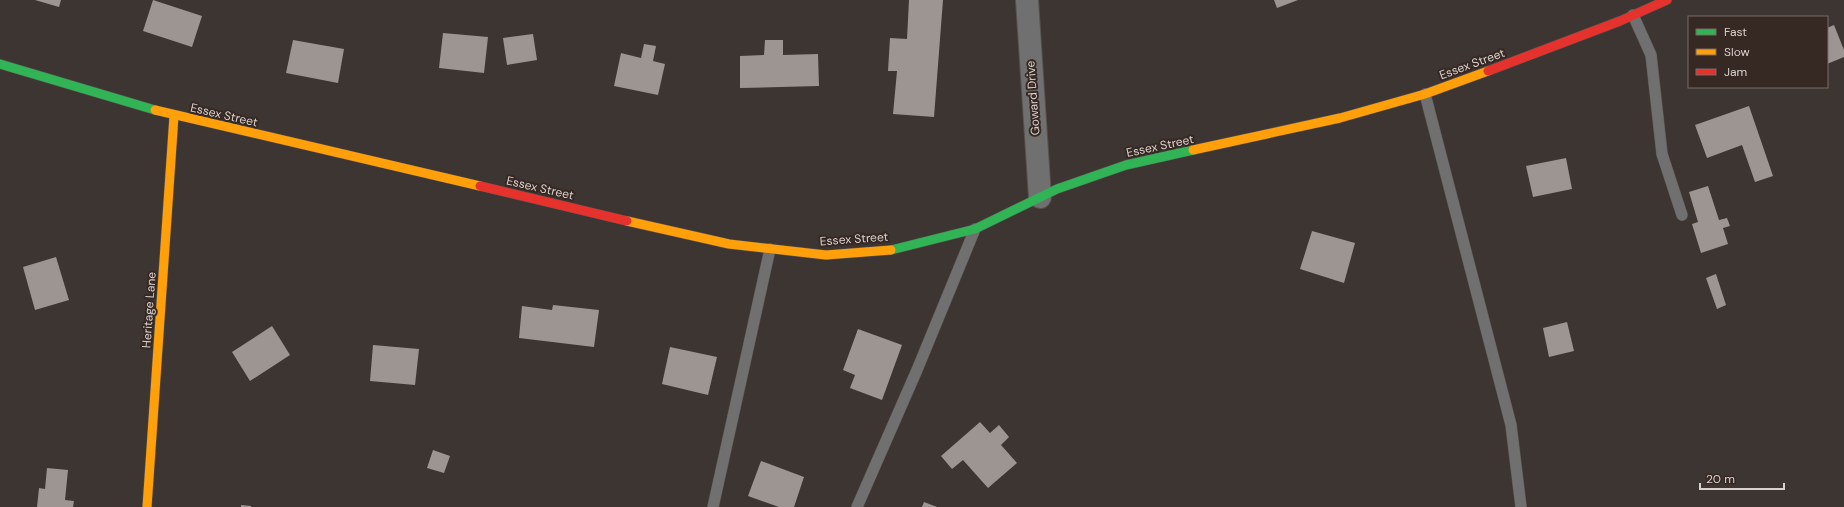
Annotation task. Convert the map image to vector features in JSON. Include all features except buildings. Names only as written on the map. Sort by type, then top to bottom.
[{"type":"street","name":"Goward Drive","points":[[1027,0],[1040,197]]},
{"type":"street","name":"Essex Street","points":[[0,64],[174,116],[729,244],[826,255],[887,250],[975,229],[1057,189],[1126,165],[1340,118],[1425,94],[1547,50],[1667,0]]},
{"type":"street","name":"Heritage Lane","points":[[147,507],[174,116]]},
{"type":"lane","points":[[1633,15],[1651,55],[1662,154],[1682,215]]},
{"type":"lane","points":[[1425,94],[1511,425],[1521,507]]},
{"type":"lane","points":[[857,507],[975,229]]},
{"type":"lane","points":[[713,507],[770,249]]},
{"type":"traffic: fast","points":[[0,64],[155,110]]},
{"type":"traffic: fast","points":[[891,250],[975,229],[1057,189],[1126,165],[1193,150]]},
{"type":"traffic: slow","points":[[1193,150],[1340,118],[1425,94],[1488,71]]},
{"type":"traffic: slow","points":[[155,110],[480,186]]},
{"type":"traffic: slow","points":[[147,507],[174,116]]},
{"type":"traffic: slow","points":[[627,221],[729,244],[826,255],[891,250]]},
{"type":"traffic: jam","points":[[1488,71],[1620,21],[1667,0]]},
{"type":"traffic: jam","points":[[480,186],[627,221]]}]
